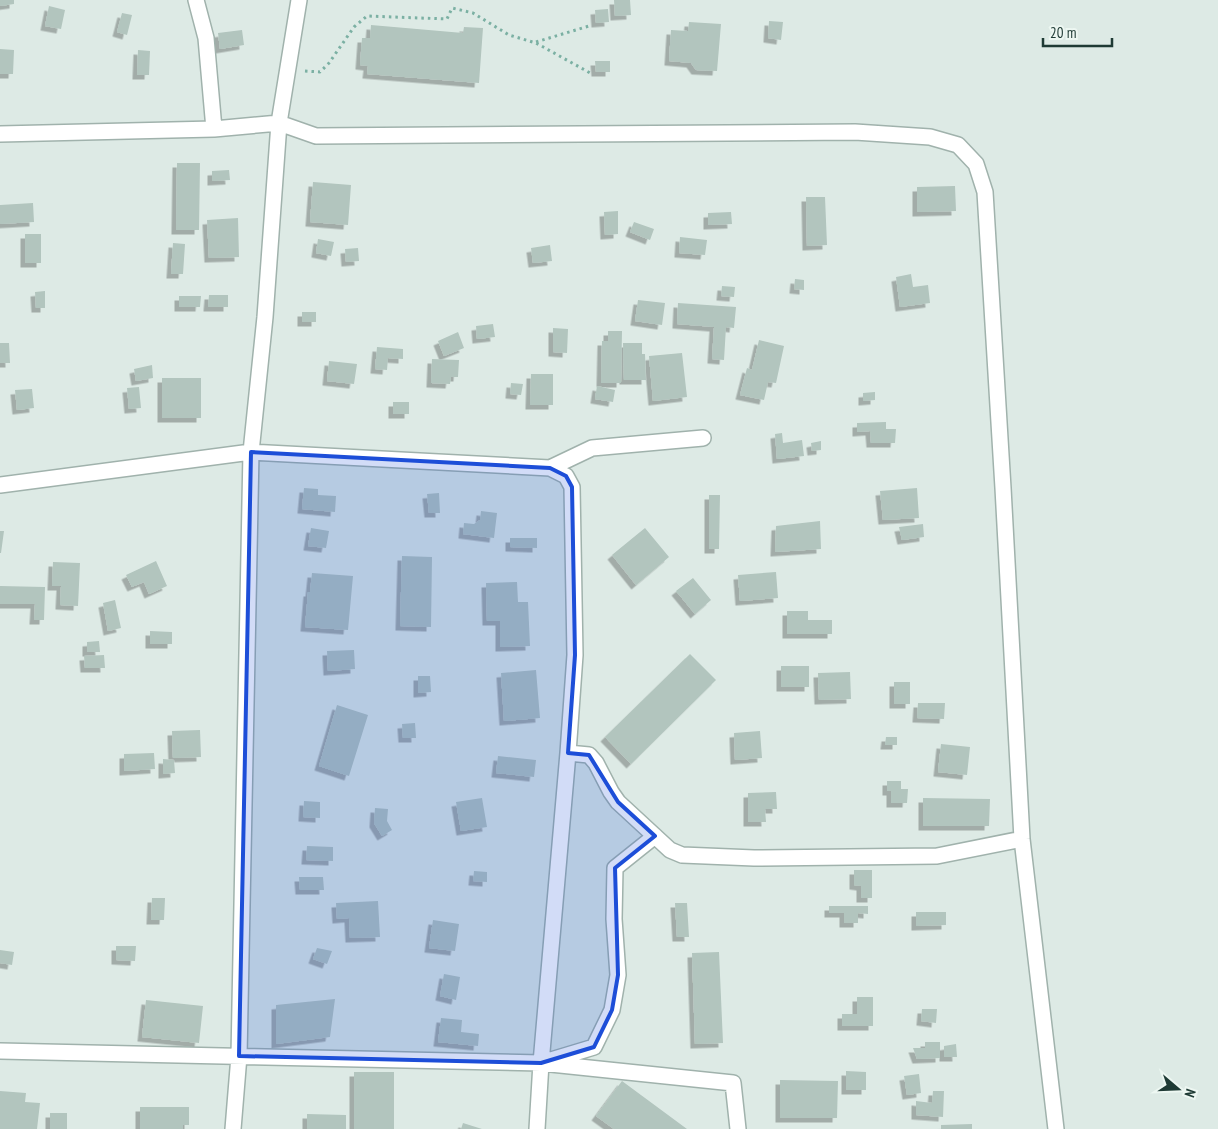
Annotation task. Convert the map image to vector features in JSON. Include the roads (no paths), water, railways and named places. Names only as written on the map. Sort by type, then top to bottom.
[{"type":"street","points":[[196,0],[206,38],[214,129]]},
{"type":"street","points":[[233,1129],[239,1056],[251,452],[265,317],[279,123],[299,0]]},
{"type":"street","points":[[0,134],[214,129],[279,123],[316,136],[855,132],[930,137],[958,145],[976,164],[985,192],[1004,488],[1022,838],[1056,1129]]},
{"type":"street","points":[[550,468],[592,448],[703,438]]},
{"type":"street","points":[[0,485],[251,452],[550,468],[566,476],[572,487],[575,655],[537,1129]]},
{"type":"street","points":[[568,753],[589,755],[596,763],[610,792],[618,802],[670,850],[682,855],[754,858],[937,856],[1022,838]]},
{"type":"street","points":[[541,1063],[594,1047],[612,1010],[618,975],[614,919],[615,868],[656,836]]},
{"type":"street","points":[[0,1051],[541,1063],[733,1083],[738,1129]]}]
